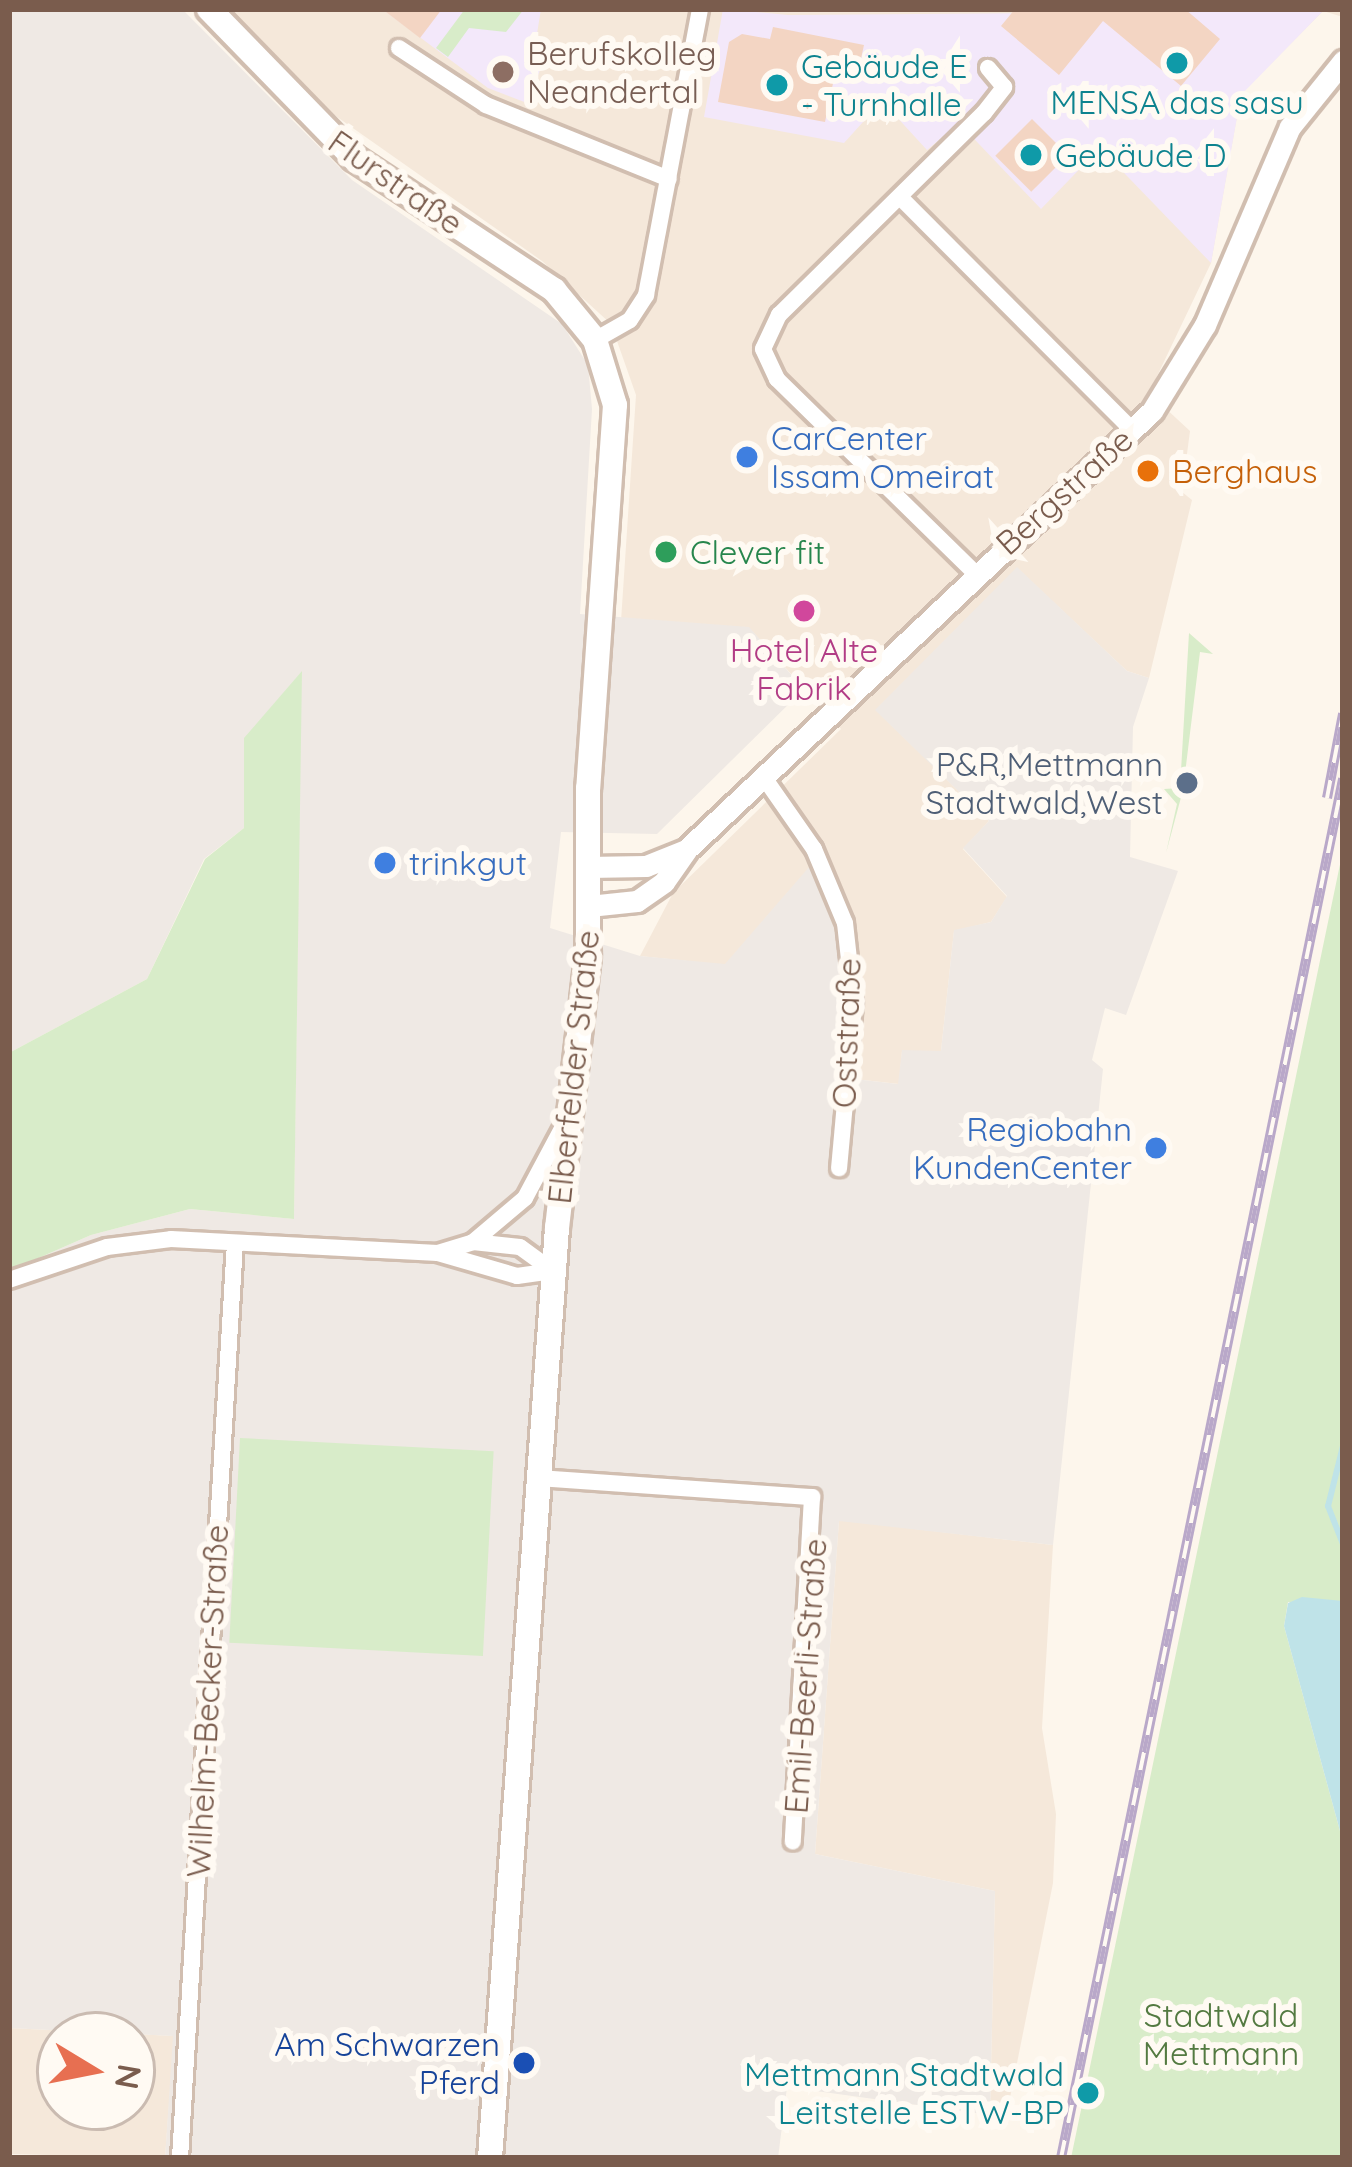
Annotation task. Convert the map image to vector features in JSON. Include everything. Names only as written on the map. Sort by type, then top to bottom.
[{"type":"main road","name":"Flurstraße","points":[[208,9],[337,143],[540,278],[595,340]]},
{"type":"main road","name":"Elberfelder Straße","points":[[489,2156],[553,1271],[589,906],[616,429],[595,340]]},
{"type":"street","points":[[595,340],[630,320],[646,295],[700,9]]},
{"type":"street","points":[[399,48],[487,105],[669,179]]},
{"type":"street","name":"Bergstraße","points":[[589,906],[637,901],[974,572],[1133,431],[1175,382],[1290,128],[1343,61]]},
{"type":"street","points":[[974,572],[777,380],[763,349],[778,315],[1004,87],[988,68]]},
{"type":"street","points":[[900,197],[1133,431]]},
{"type":"street","name":"Oststraße","points":[[763,776],[814,850],[845,923],[854,1004],[839,1168]]},
{"type":"street","name":"Bergstraße","points":[[588,867],[646,866],[686,850]]},
{"type":"street","points":[[438,1253],[473,1242],[525,1198],[567,1118]]},
{"type":"street","points":[[473,1242],[520,1247],[553,1271]]},
{"type":"street","points":[[9,1280],[107,1246],[235,1244],[438,1253],[517,1276],[553,1271]]},
{"type":"street","name":"Wilhelm-Becker-Straße","points":[[180,2158],[235,1244]]},
{"type":"street","name":"Emil-Beerli-Straße","points":[[539,1478],[812,1497],[818,1513],[793,1841]]},
{"type":"shaded area","points":[[9,9],[182,9],[352,180],[562,324],[588,365],[592,409],[580,614],[749,627],[804,689],[657,834],[561,832],[550,928],[640,956],[725,964],[810,866],[842,947],[837,1077],[898,1084],[902,1050],[941,1051],[954,930],[991,922],[1007,896],[963,848],[989,821],[875,710],[1017,567],[1127,671],[1149,678],[1133,727],[1130,857],[1178,871],[1126,1015],[1105,1008],[1092,1060],[1103,1069],[1053,1545],[839,1521],[815,1854],[995,1891],[990,2115],[787,2087],[778,2158],[165,2158],[173,2036],[156,2035],[156,2011],[36,2011],[36,2029],[9,2028],[9,1271],[91,1235],[190,1209],[294,1219],[301,673],[245,738],[244,828],[204,859],[147,979],[9,1053]]},
{"type":"shaded area","points":[[227,9],[1343,9],[1343,17],[1323,11],[1241,94],[1211,263],[1149,393],[1190,431],[1182,492],[1192,500],[1149,678],[1127,671],[1017,568],[876,710],[989,821],[963,849],[1007,897],[991,922],[954,931],[941,1051],[902,1051],[899,1084],[837,1077],[842,947],[810,867],[725,965],[640,956],[673,893],[841,729],[753,632],[621,621],[636,395],[611,324],[542,261],[313,100]]},
{"type":"shaded area","name":"Berufskolleg Neandertal","points":[[382,9],[541,9],[534,52],[546,55],[527,103],[488,88]]},
{"type":"shaded area","points":[[723,9],[788,15],[1323,11],[1241,95],[1211,263],[1100,148],[1041,209],[959,123],[927,150],[882,101],[844,143],[704,117]]},
{"type":"shaded area","points":[[839,1520],[1053,1545],[1042,1728],[1056,1814],[1053,1883],[1006,2118],[990,2115],[995,1891],[815,1854]]},
{"type":"shaded area","points":[[9,2028],[36,2029],[36,2131],[156,2131],[156,2035],[174,2036],[165,2158],[9,2154]]},
{"type":"green space","points":[[465,9],[524,9],[506,32],[469,28],[448,57],[436,48]]},
{"type":"green space","points":[[1189,633],[1213,654],[1200,652],[1183,790],[1166,853],[1177,804],[1164,789],[1180,788]]},
{"type":"green space","points":[[302,671],[294,1219],[190,1209],[91,1235],[9,1271],[9,1053],[147,979],[205,859],[244,828],[244,738]]},
{"type":"green space","name":"Stadtwald Mettmann","points":[[1343,850],[1343,1601],[1288,1602],[1284,1626],[1343,1842],[1343,2158],[1071,2158]]},
{"type":"green space","points":[[240,1438],[494,1451],[483,1656],[229,1643]]},
{"type":"water","points":[[1302,1597],[1343,1601],[1343,1842],[1284,1626],[1288,1603]]},
{"type":"building","points":[[382,9],[442,9],[420,38]]},
{"type":"building","points":[[1015,9],[1185,9],[1220,39],[1181,86],[1103,21],[1059,75],[1001,26]]},
{"type":"building","name":"Gebäude E - Turnhalle","points":[[773,27],[864,45],[859,68],[837,64],[825,122],[718,102],[729,42],[742,34],[770,39]]},
{"type":"building","name":"Gebäude D","points":[[1032,119],[1068,155],[1031,192],[995,156]]},
{"type":"waterway","points":[[1343,1446],[1328,1506],[1343,1544]]},
{"type":"railway","points":[[1327,798],[1343,714]]},
{"type":"railway","points":[[1061,2158],[1343,779]]},
{"type":"place","name":"MENSA das sasu","points":[[1177,63]]},
{"type":"place","name":"Berufskolleg Neandertal","points":[[503,72]]},
{"type":"place","name":"Gebäude E - Turnhalle","points":[[777,85]]},
{"type":"place","name":"Gebäude D","points":[[1031,155]]},
{"type":"place","name":"CarCenter Issam Omeirat","points":[[747,457]]},
{"type":"place","name":"Berghaus","points":[[1148,471]]},
{"type":"place","name":"Clever fit","points":[[666,552]]},
{"type":"place","name":"Hotel Alte Fabrik","points":[[804,611]]},
{"type":"place","name":"P&R,Mettmann Stadtwald,West","points":[[1187,783]]},
{"type":"place","name":"trinkgut","points":[[385,863]]},
{"type":"place","name":"Regiobahn KundenCenter","points":[[1156,1148]]},
{"type":"place","name":"Am Schwarzen Pferd","points":[[524,2063]]},
{"type":"place","name":"Mettmann Stadtwald Leitstelle ESTW-BP","points":[[1088,2093]]}]
